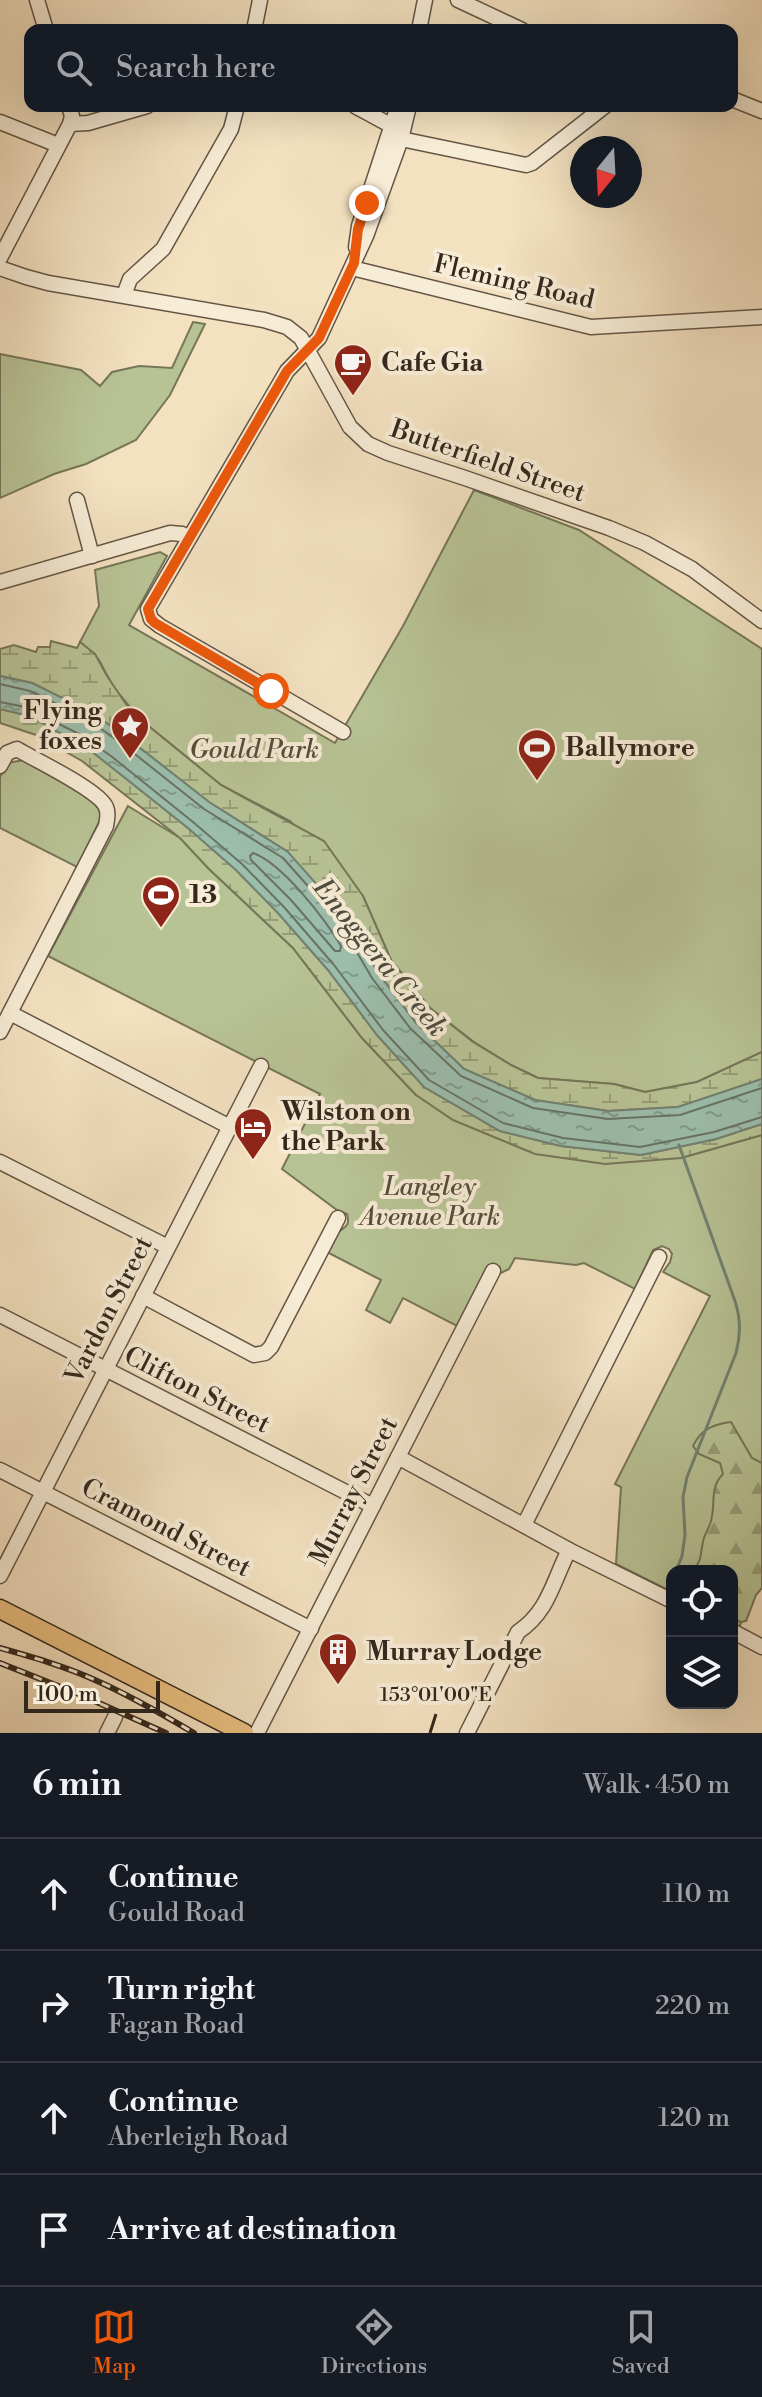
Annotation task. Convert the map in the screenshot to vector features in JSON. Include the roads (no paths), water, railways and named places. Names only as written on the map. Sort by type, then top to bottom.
[{"type":"main road","points":[[0,1609],[244,1733]]},
{"type":"street","points":[[37,0],[44,24]]},
{"type":"street","points":[[255,24],[260,0]]},
{"type":"street","points":[[420,24],[425,0]]},
{"type":"street","points":[[458,0],[509,24]]},
{"type":"street","points":[[738,101],[762,111]]},
{"type":"street","points":[[0,258],[70,124],[71,112]]},
{"type":"street","points":[[70,124],[88,123],[126,112]]},
{"type":"street","points":[[124,295],[130,279],[163,249],[231,129],[235,112]]},
{"type":"street","points":[[366,112],[392,126]]},
{"type":"street","points":[[353,266],[358,229],[396,112]]},
{"type":"street","points":[[343,732],[160,626],[151,619],[148,609],[287,371],[319,338],[369,228],[408,112]]},
{"type":"street","points":[[401,139],[526,165],[597,112]]},
{"type":"street","points":[[0,122],[58,145]]},
{"type":"street","name":"Fleming Road","points":[[353,266],[591,327],[762,317]]},
{"type":"street","name":"Butterfield Street","points":[[0,268],[35,280],[284,325],[301,338],[350,427],[368,444],[637,539],[692,569],[762,621]]},
{"type":"street","points":[[77,500],[92,556]]},
{"type":"street","points":[[0,582],[170,533],[188,537]]},
{"type":"street","points":[[0,766],[7,753],[17,749],[91,792],[104,803],[108,812],[106,826],[0,1032]]},
{"type":"street","points":[[10,1013],[230,1127]]},
{"type":"street","name":"Vardon Street","points":[[0,1576],[261,1066]]},
{"type":"street","points":[[0,1162],[168,1247]]},
{"type":"street","points":[[143,1296],[254,1355],[265,1353],[271,1347],[338,1218]]},
{"type":"street","points":[[524,1525],[659,1257]]},
{"type":"street","name":"Murray Street","points":[[257,1733],[493,1271]]},
{"type":"street","name":"Clifton Street","points":[[0,1315],[373,1506]]},
{"type":"street","points":[[398,1457],[569,1550],[666,1598]]},
{"type":"street","name":"Cramond Street","points":[[0,1470],[311,1629]]},
{"type":"street","points":[[467,1733],[518,1632],[533,1622],[545,1606],[569,1550]]},
{"type":"street","points":[[738,1634],[762,1647]]},
{"type":"street","points":[[107,1733],[115,1717]]},
{"type":"water","name":"Enoggera Creek","points":[[0,676],[32,683],[91,712],[209,802],[288,852],[344,915],[378,973],[416,1023],[464,1069],[535,1100],[608,1111],[678,1107],[762,1079],[762,1124],[716,1139],[641,1155],[561,1146],[500,1131],[424,1087],[377,1035],[328,970],[236,870],[90,750],[42,723],[0,709]]},
{"type":"waterway","points":[[678,1565],[685,1535],[683,1497],[687,1477],[736,1353],[740,1327],[735,1301],[679,1145]]},
{"type":"railway","points":[[0,1648],[95,1680],[194,1733]]},
{"type":"railway","points":[[0,1663],[166,1733]]},
{"type":"place","name":"Cafe Gia","points":[[353,397]]},
{"type":"place","name":"Flying foxes","points":[[130,760]]},
{"type":"place","name":"Ballymore","points":[[537,782]]},
{"type":"place","name":"13","points":[[161,929]]},
{"type":"place","name":"Wilston on the Park","points":[[253,1161]]},
{"type":"place","name":"Murray Lodge","points":[[338,1686]]},
{"type":"park label","name":"Gould Park","points":[[254,750]]},
{"type":"park label","name":"Langley Avenue Park","points":[[430,1202]]}]
